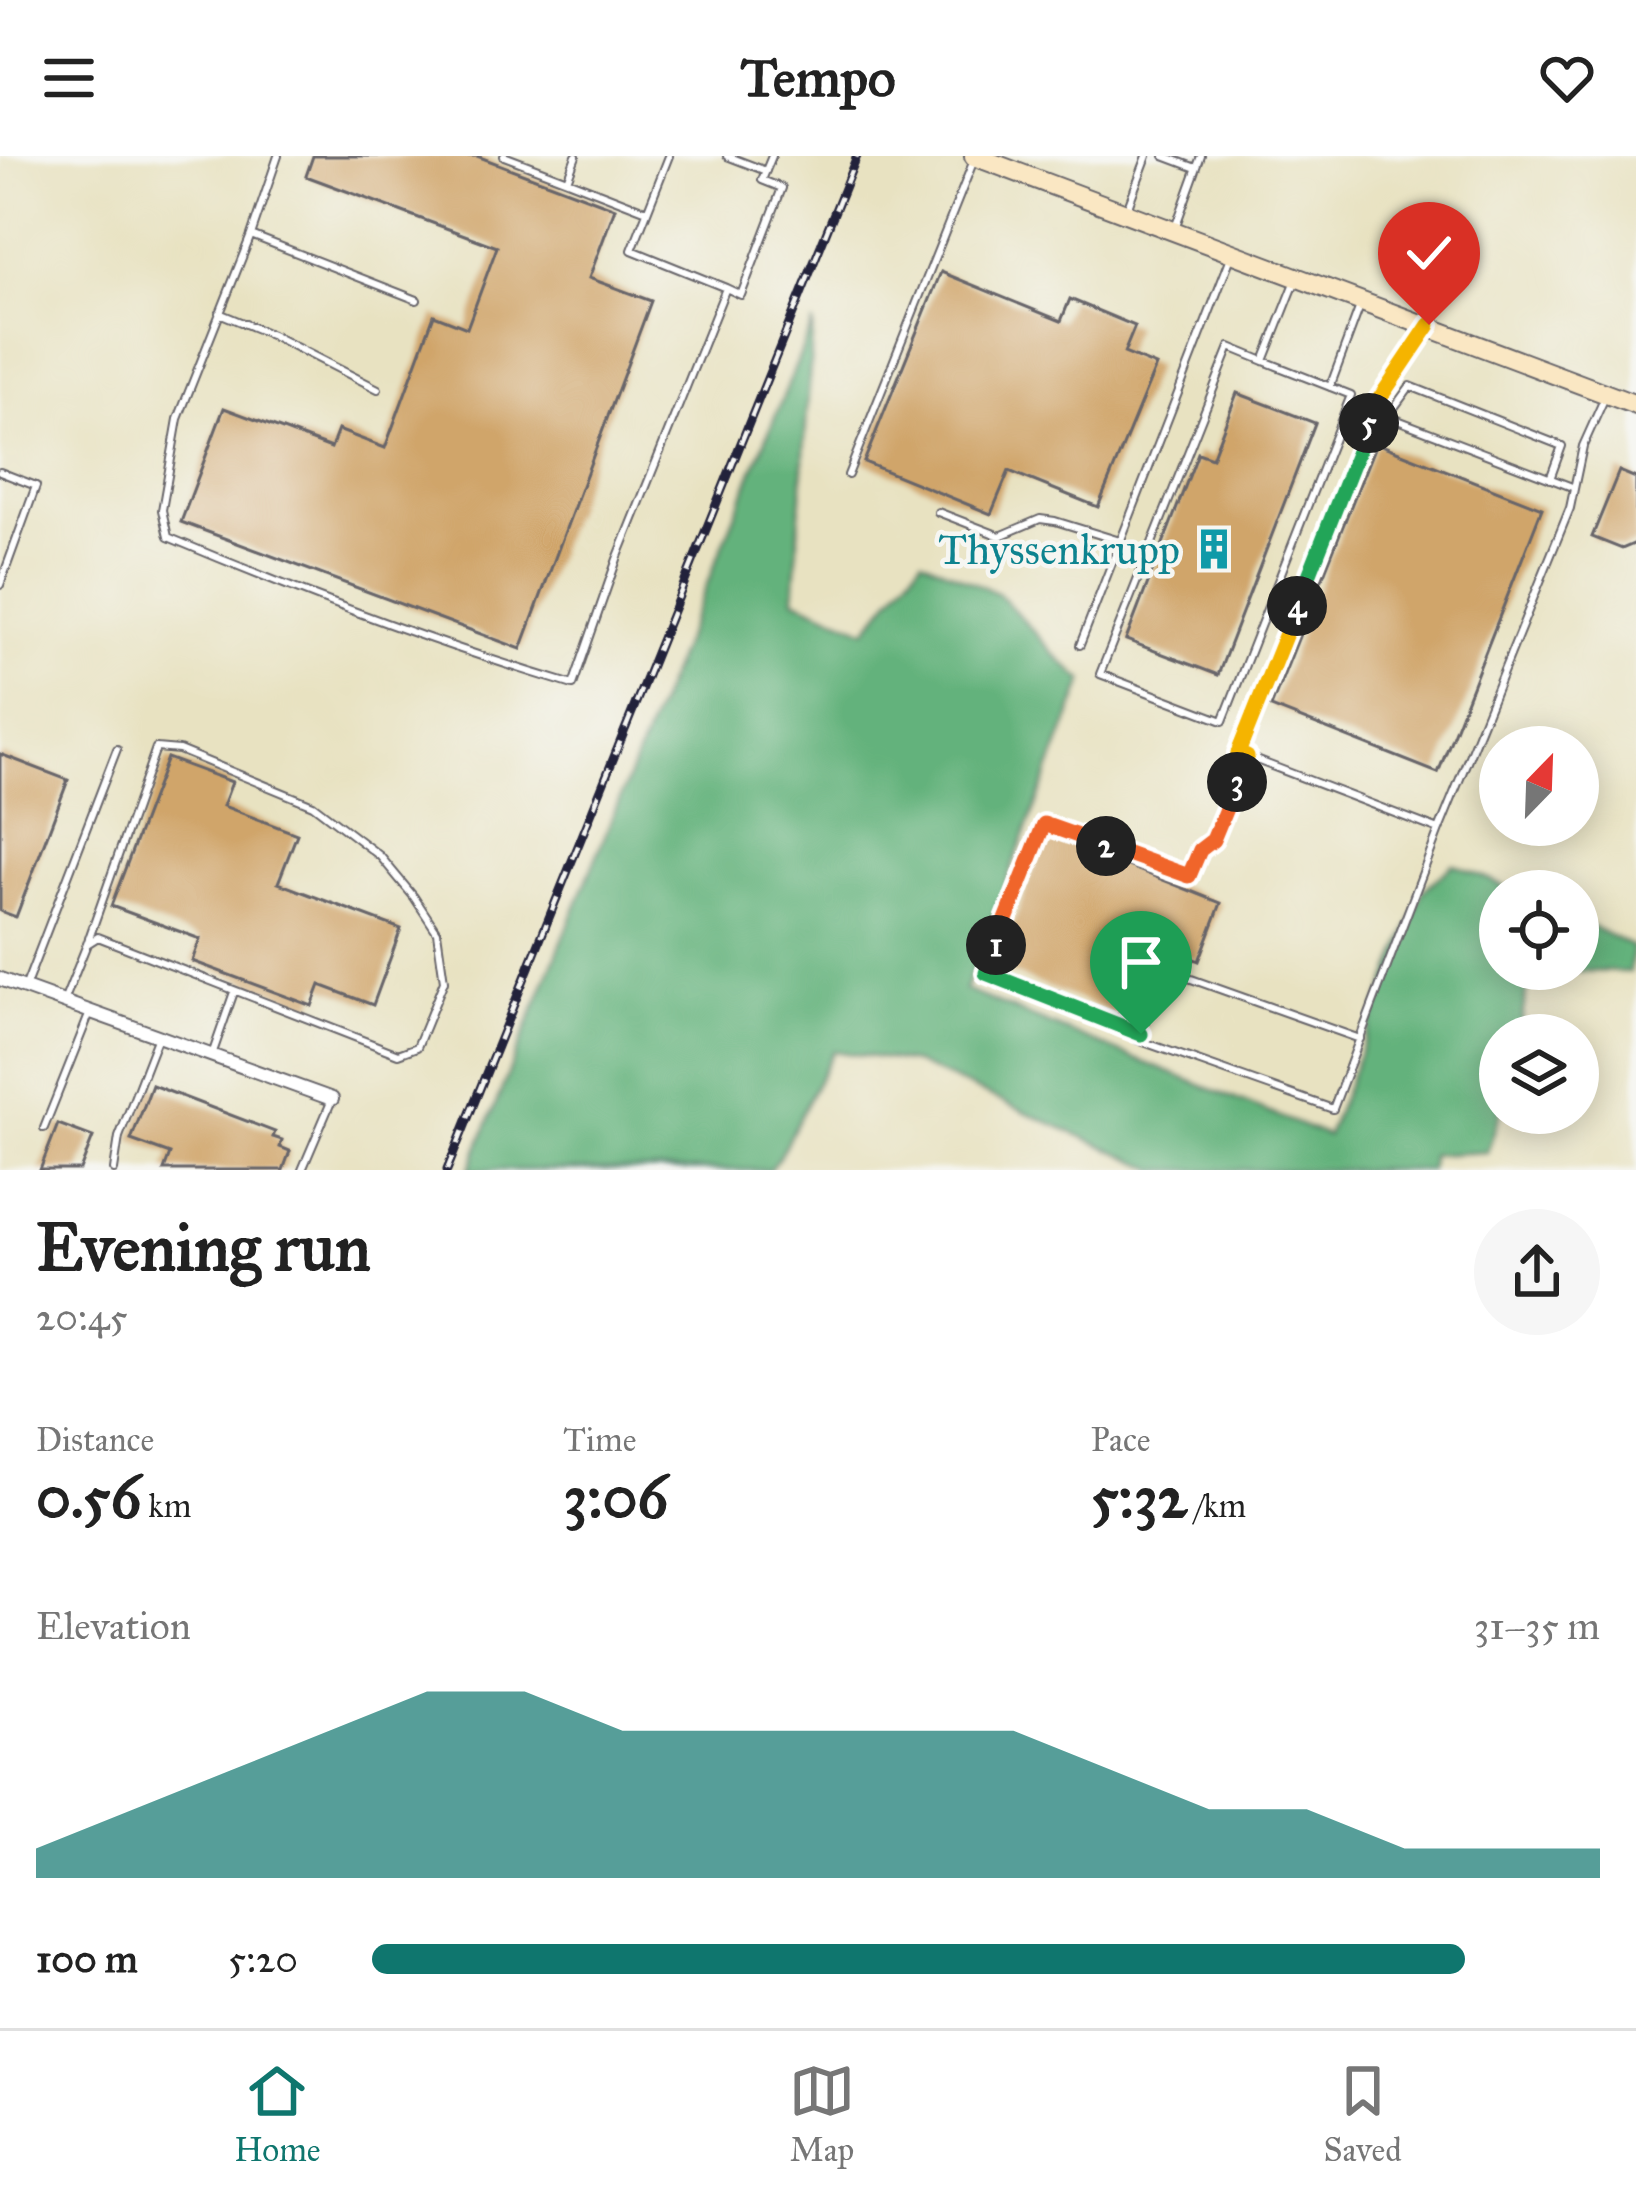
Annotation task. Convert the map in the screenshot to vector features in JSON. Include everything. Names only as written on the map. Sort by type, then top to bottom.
[{"type":"main road","points":[[975,156],[1636,405]]},
{"type":"street","points":[[0,979],[332,1099]]},
{"type":"lane","points":[[278,156],[178,419],[162,510],[168,537],[468,654],[573,685],[617,560],[726,288]]},
{"type":"lane","points":[[504,156],[647,211]]},
{"type":"lane","points":[[567,180],[576,156]]},
{"type":"lane","points":[[669,156],[632,250],[741,295],[782,188],[762,180],[772,156]]},
{"type":"lane","points":[[727,156],[766,172]]},
{"type":"lane","points":[[848,475],[975,156]]},
{"type":"lane","points":[[1125,213],[1147,156]]},
{"type":"lane","points":[[1164,156],[1196,168]]},
{"type":"lane","points":[[1174,231],[1201,156]]},
{"type":"lane","points":[[251,235],[417,300]]},
{"type":"lane","points":[[1080,645],[1232,254]]},
{"type":"lane","points":[[1264,361],[1297,277]]},
{"type":"lane","points":[[1330,387],[1362,300]]},
{"type":"lane","points":[[219,314],[272,335],[378,389]]},
{"type":"lane","points":[[1429,325],[1374,411],[1238,753],[1439,830]]},
{"type":"lane","points":[[1230,347],[1264,361],[1351,395],[1223,722],[1100,674],[1230,347]]},
{"type":"lane","points":[[1388,416],[1410,386],[1562,446],[1550,478]]},
{"type":"lane","points":[[1360,1039],[1166,970],[1138,1040],[1333,1109],[1360,1039],[1439,830],[1570,508],[1583,446],[1606,394]]},
{"type":"lane","points":[[1374,411],[1574,488]]},
{"type":"lane","points":[[0,472],[35,486],[0,585]]},
{"type":"lane","points":[[938,512],[1000,536],[1040,519],[1120,541]]},
{"type":"lane","points":[[64,1002],[156,748],[178,750],[313,805],[380,856],[437,932],[444,981],[417,1047],[398,1054],[98,937],[87,944]]},
{"type":"lane","points":[[25,988],[117,749]]},
{"type":"lane","points":[[1141,1034],[986,973],[1044,824],[1189,876],[1200,850],[1213,840],[1247,757]]},
{"type":"lane","points":[[212,1055],[234,992]]},
{"type":"lane","points":[[44,1128],[90,1011]]},
{"type":"lane","points":[[114,1170],[119,1137],[158,1036]]},
{"type":"lane","points":[[302,1170],[332,1099]]},
{"type":"green space","points":[[813,323],[794,599],[866,630],[922,559],[999,594],[1084,681],[965,990],[1327,1136],[1423,891],[1453,864],[1479,875],[1479,990],[1527,990],[1523,1014],[1479,1014],[1479,1134],[1493,1134],[1487,1152],[1431,1155],[1430,1170],[1158,1170],[914,1063],[833,1051],[769,1170],[469,1170]]},
{"type":"green space","points":[[1599,930],[1633,947],[1630,972],[1599,971]]},
{"type":"building","points":[[313,156],[477,156],[615,208],[589,278],[651,301],[521,649],[181,522],[224,408],[331,448],[338,430],[385,448],[434,315],[467,328],[497,247],[306,176]]},
{"type":"building","points":[[941,272],[1061,321],[1070,299],[1135,326],[1124,353],[1156,366],[1098,507],[1009,471],[991,514],[864,462]]},
{"type":"building","name":"Thyssenkrupp","points":[[1237,393],[1315,423],[1218,675],[1126,640],[1198,453],[1212,458]]},
{"type":"building","points":[[1376,443],[1542,508],[1438,773],[1271,707]]},
{"type":"building","points":[[1619,471],[1636,478],[1636,543],[1622,549],[1592,537]]},
{"type":"building","points":[[0,754],[68,780],[16,917],[0,911]]},
{"type":"building","points":[[167,758],[232,782],[223,806],[297,834],[278,883],[401,929],[373,1005],[320,985],[312,1006],[192,961],[200,939],[111,906]]},
{"type":"building","points":[[1048,834],[1221,903],[1199,961],[1155,943],[1126,1018],[996,967]]},
{"type":"building","points":[[152,1085],[275,1132],[273,1137],[282,1140],[280,1147],[290,1151],[283,1170],[164,1170],[170,1154],[131,1140]]},
{"type":"building","points":[[58,1124],[93,1137],[80,1170],[40,1170]]},
{"type":"railway","points":[[447,1170],[857,156]]},
{"type":"place","name":"Thyssenkrupp","points":[[1214,549]]},
{"type":"route","points":[[1141,1034],[986,973],[1044,824],[1189,876],[1200,850],[1213,840],[1247,757],[1238,753],[1378,401],[1429,325]]}]
